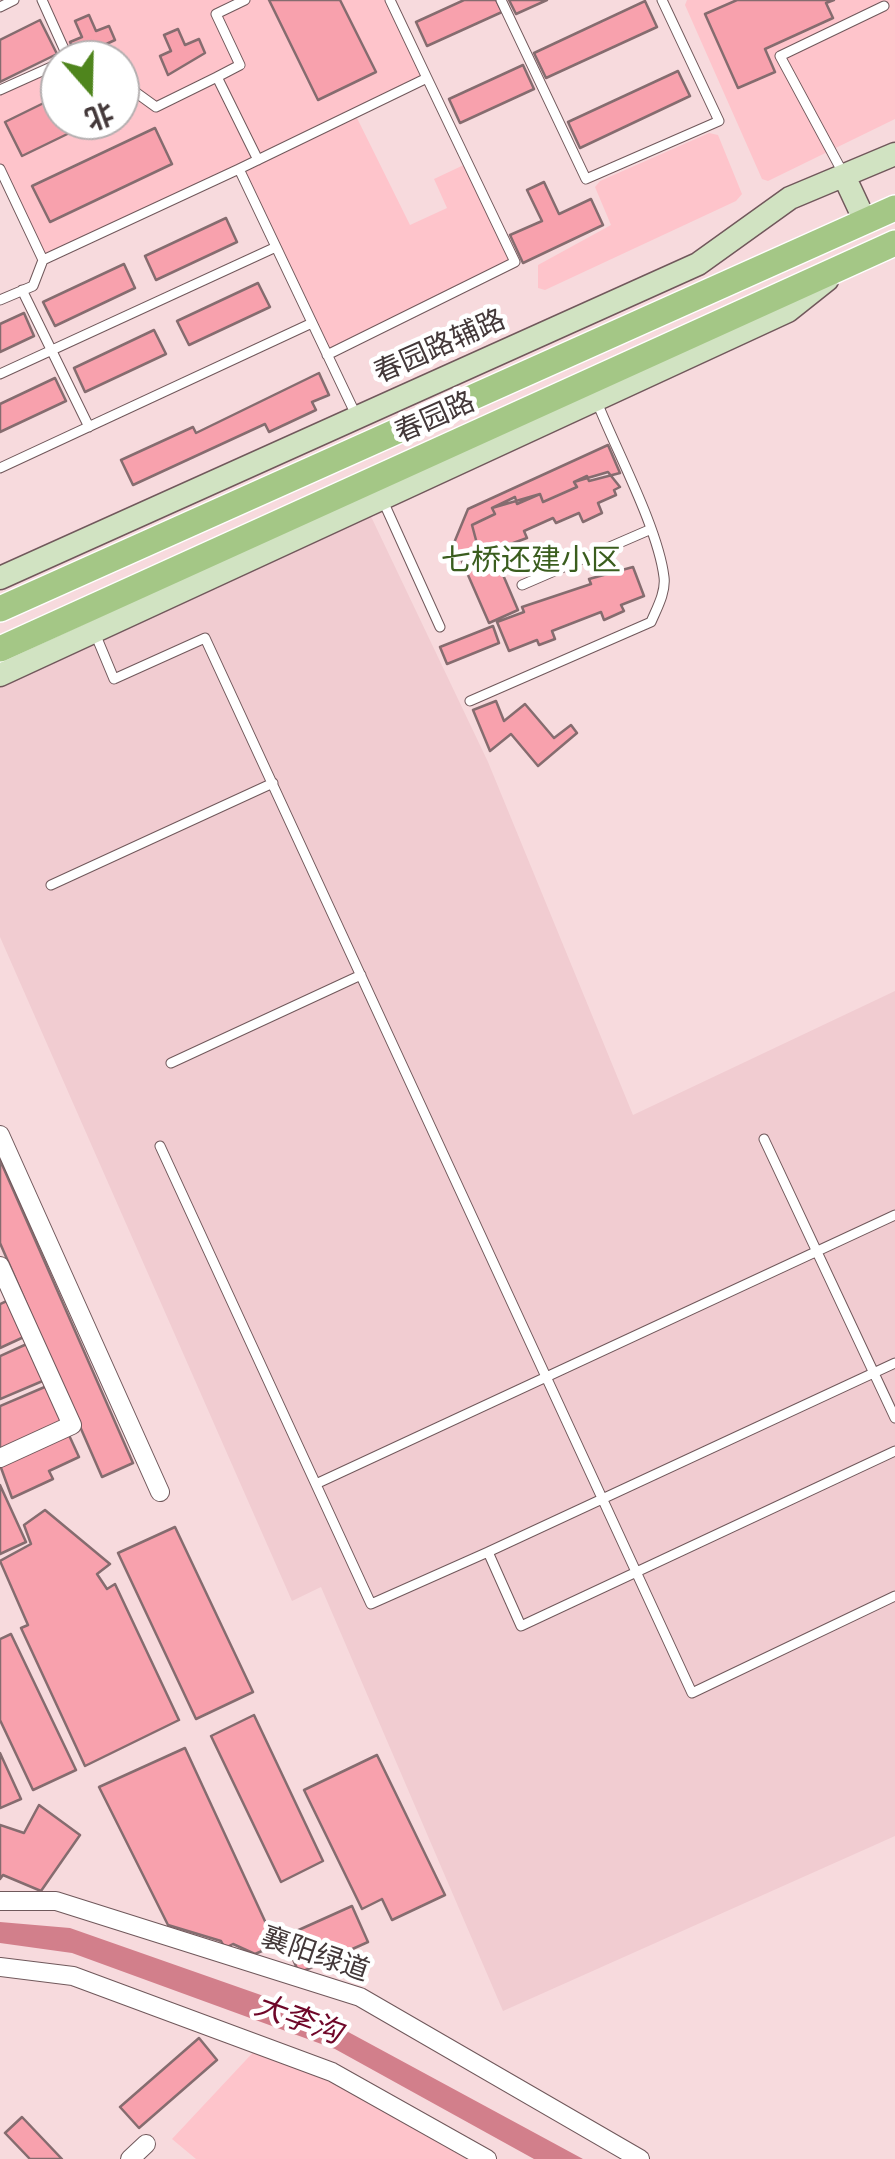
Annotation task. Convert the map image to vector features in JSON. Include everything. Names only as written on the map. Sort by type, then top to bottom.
[{"type":"main road","name":"春园路","points":[[0,609],[895,208]]},
{"type":"main road","name":"春园路","points":[[0,649],[90,621],[593,390],[895,242]]},
{"type":"street","name":"春园路辅路","points":[[0,578],[698,264],[790,198],[895,154]]},
{"type":"street","points":[[844,176],[866,221]]},
{"type":"street","points":[[357,418],[362,447]]},
{"type":"street","points":[[42,559],[53,586]]},
{"type":"street","points":[[0,674],[90,621]]},
{"type":"street","points":[[0,1135],[160,1492]]},
{"type":"street","points":[[0,1266],[72,1425],[0,1458]]},
{"type":"street","name":"襄阳绿道","points":[[0,1900],[56,1901],[360,1997],[640,2159]]},
{"type":"street","points":[[0,1967],[73,1976],[332,2072],[487,2159]]},
{"type":"street","points":[[130,2159],[146,2144]]},
{"type":"lane","points":[[0,7],[14,0]]},
{"type":"lane","points":[[42,0],[58,40]]},
{"type":"lane","points":[[140,95],[156,107],[240,65],[216,14],[245,0]]},
{"type":"lane","points":[[327,355],[516,262],[390,0]]},
{"type":"lane","points":[[501,0],[586,179],[718,121],[662,0]]},
{"type":"lane","points":[[844,176],[780,56],[884,6]]},
{"type":"lane","points":[[0,90],[40,72]]},
{"type":"lane","points":[[217,77],[258,160]]},
{"type":"lane","points":[[0,300],[33,286],[43,260],[427,78]]},
{"type":"lane","points":[[0,169],[43,260]]},
{"type":"lane","points":[[239,170],[357,418]]},
{"type":"lane","points":[[0,374],[276,247]]},
{"type":"lane","points":[[22,290],[89,427]]},
{"type":"lane","points":[[0,468],[312,323]]},
{"type":"lane","points":[[470,701],[651,622],[665,580],[593,390]]},
{"type":"lane","points":[[378,489],[440,627]]},
{"type":"lane","points":[[522,585],[649,530]]},
{"type":"lane","points":[[90,621],[114,678],[206,638],[692,1693],[895,1596]]},
{"type":"lane","points":[[51,885],[272,783]]},
{"type":"lane","points":[[171,1063],[361,976]]},
{"type":"lane","points":[[764,1139],[895,1418]]},
{"type":"lane","points":[[160,1146],[371,1604],[895,1363]]},
{"type":"lane","points":[[318,1483],[895,1215]]},
{"type":"lane","points":[[488,1552],[521,1626],[895,1451]]},
{"type":"shaded area","points":[[42,0],[390,0],[427,78],[355,114],[410,225],[447,208],[434,179],[468,163],[515,261],[327,355],[238,170],[41,263],[0,171],[0,90],[40,72],[40,140],[140,140],[140,40],[58,40]]},
{"type":"shaded area","points":[[687,0],[895,0],[895,119],[768,181],[762,179],[685,5]]},
{"type":"shaded area","points":[[709,133],[718,135],[742,194],[736,201],[545,290],[538,288],[538,265],[611,225],[595,187],[600,181]]},
{"type":"shaded area","points":[[366,506],[488,762],[633,1115],[895,991],[895,1836],[503,2011],[321,1587],[292,1601],[0,937],[0,675]]},
{"type":"shaded area","points":[[260,2045],[494,2159],[196,2159],[172,2139]]},
{"type":"water","name":"大李沟","points":[[0,1922],[70,1928],[315,2014],[583,2159],[534,2159],[335,2049],[72,1953],[0,1943]]},
{"type":"building","points":[[269,0],[340,0],[376,72],[318,100]]},
{"type":"building","points":[[464,0],[496,0],[502,12],[427,46],[416,22]]},
{"type":"building","points":[[509,0],[547,0],[516,14]]},
{"type":"building","points":[[737,0],[834,0],[826,3],[833,18],[765,49],[775,72],[738,88],[705,14]]},
{"type":"building","points":[[645,1],[657,27],[546,78],[534,53]]},
{"type":"building","points":[[89,15],[96,31],[109,26],[115,40],[75,40],[82,37],[75,21]]},
{"type":"building","points":[[40,20],[50,40],[40,40],[40,62],[0,82],[0,40]]},
{"type":"building","points":[[178,29],[185,45],[199,39],[205,53],[168,75],[160,56],[171,51],[164,35]]},
{"type":"building","points":[[523,65],[534,89],[460,123],[449,99]]},
{"type":"building","points":[[678,71],[690,96],[580,148],[568,122]]},
{"type":"building","points":[[40,105],[40,140],[55,140],[22,156],[5,122]]},
{"type":"building","points":[[155,128],[172,164],[50,222],[32,186],[130,140],[140,140],[140,135]]},
{"type":"building","points":[[544,182],[559,214],[591,199],[603,225],[523,263],[510,235],[542,221],[527,190]]},
{"type":"building","points":[[226,218],[237,242],[156,280],[145,256]]},
{"type":"building","points":[[124,264],[135,288],[55,326],[43,302]]},
{"type":"building","points":[[258,283],[270,307],[189,345],[177,321]]},
{"type":"building","points":[[24,313],[34,336],[0,352],[0,324]]},
{"type":"building","points":[[154,330],[166,354],[85,392],[74,368]]},
{"type":"building","points":[[319,373],[329,395],[312,402],[316,410],[269,432],[265,424],[133,485],[121,460],[193,427],[196,433]]},
{"type":"building","points":[[55,378],[66,401],[0,432],[0,404]]},
{"type":"building","points":[[608,445],[620,473],[589,481],[587,476],[574,482],[577,487],[543,502],[540,494],[517,504],[515,497],[492,508],[495,514],[472,525],[480,555],[492,549],[518,610],[489,623],[454,543],[468,509]]},
{"type":"building","points":[[608,472],[620,487],[614,490],[616,495],[598,503],[602,513],[583,522],[579,513],[556,523],[553,518],[524,531],[527,538],[480,555],[472,525],[495,514],[492,508],[540,494],[543,502],[577,487],[574,482]]},
{"type":"building","points":[[633,567],[644,596],[621,605],[624,611],[604,620],[601,612],[552,631],[555,639],[539,645],[537,640],[509,651],[497,622],[524,612],[522,607],[591,584],[589,579]]},
{"type":"building","points":[[493,626],[499,643],[447,664],[440,647]]},
{"type":"building","points":[[496,701],[504,721],[525,704],[554,738],[571,725],[577,733],[538,766],[511,734],[490,751],[473,710]]},
{"type":"building","points":[[0,1160],[133,1463],[102,1477],[0,1243]]},
{"type":"building","points":[[9,1300],[26,1336],[0,1348],[0,1304]]},
{"type":"building","points":[[29,1343],[45,1380],[0,1399],[0,1356]]},
{"type":"building","points":[[47,1386],[63,1423],[0,1452],[0,1406]]},
{"type":"building","points":[[68,1433],[79,1457],[49,1471],[53,1479],[12,1498],[0,1465]]},
{"type":"building","points":[[0,1485],[26,1542],[0,1554]]},
{"type":"building","points":[[45,1510],[110,1564],[97,1574],[107,1589],[115,1584],[179,1720],[85,1766],[21,1628],[28,1625],[0,1561],[31,1544],[24,1525]]},
{"type":"building","points":[[175,1527],[253,1692],[196,1719],[118,1553]]},
{"type":"building","points":[[11,1634],[76,1770],[33,1790],[0,1720],[0,1639]]},
{"type":"building","points":[[254,1715],[323,1861],[281,1882],[211,1736]]},
{"type":"building","points":[[185,1748],[276,1945],[255,1954],[233,1944],[225,1948],[221,1941],[168,1925],[99,1787]]},
{"type":"building","points":[[0,1753],[21,1799],[0,1808]]},
{"type":"building","points":[[377,1755],[445,1895],[392,1920],[382,1899],[362,1909],[304,1790]]},
{"type":"building","points":[[39,1805],[80,1835],[41,1891],[3,1875],[0,1879],[0,1825],[24,1833]]},
{"type":"building","points":[[352,1906],[368,1942],[299,1973],[283,1937]]},
{"type":"building","points":[[199,2038],[217,2060],[139,2128],[120,2107]]},
{"type":"building","points":[[22,2117],[62,2159],[30,2159],[5,2133]]},
{"type":"district","name":"七桥还建小区","points":[[531,561]]}]
